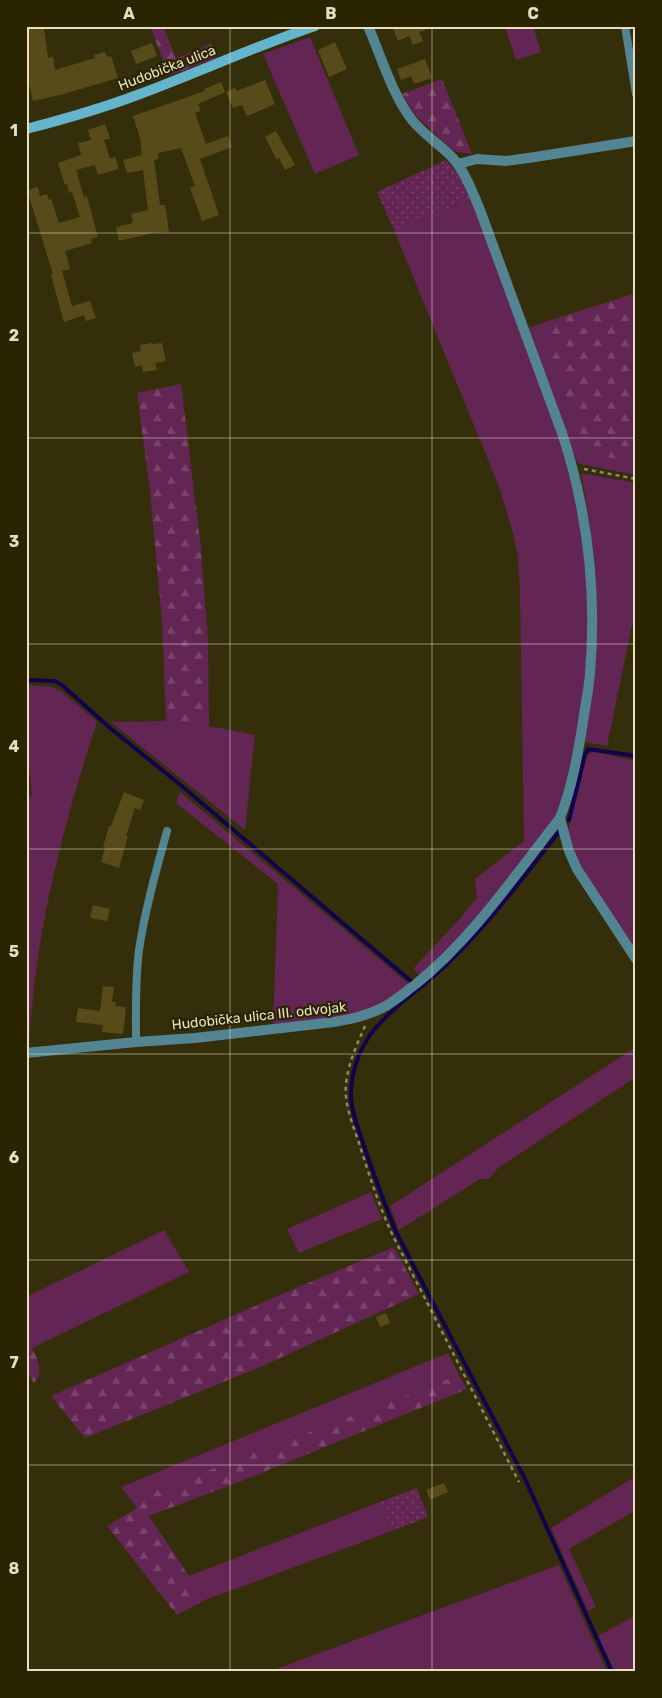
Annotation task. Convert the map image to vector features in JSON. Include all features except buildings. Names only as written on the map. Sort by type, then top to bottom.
[{"type":"main road","name":"Hudobička ulica","points":[[26,129],[76,116],[138,95],[316,26]]},
{"type":"street","points":[[368,26],[396,92],[411,118],[422,131],[458,164],[467,180],[480,210],[573,466],[584,515],[590,560],[593,608],[590,674],[580,738],[560,818],[569,851],[577,869],[636,958]]},
{"type":"street","points":[[458,164],[478,159],[506,161],[636,141]]},
{"type":"street","name":"Hudobička ulica III. odvojak","points":[[26,1053],[195,1038],[334,1022],[371,1013],[401,996],[446,957],[488,909],[560,818]]},
{"type":"lane","points":[[625,26],[636,94]]},
{"type":"lane","points":[[136,1042],[136,989],[139,952],[166,831]]},
{"type":"path","points":[[573,466],[636,479]]},
{"type":"path","points":[[371,1013],[354,1050],[349,1067],[346,1100],[350,1116],[384,1217],[519,1482]]},
{"type":"green space","points":[[150,26],[163,26],[176,58],[211,44],[217,58],[169,76]]},
{"type":"green space","points":[[505,26],[533,26],[541,52],[516,60]]},
{"type":"green space","points":[[310,37],[359,155],[315,174],[263,54]]},
{"type":"green space","points":[[442,79],[472,154],[457,152],[450,148],[414,114],[402,94]]},
{"type":"green space","points":[[446,160],[463,180],[472,199],[394,230],[377,192]]},
{"type":"green space","points":[[472,199],[558,435],[580,517],[589,608],[587,673],[576,739],[556,816],[467,930],[421,976],[413,969],[477,898],[475,879],[524,841],[518,557],[512,529],[498,484],[394,230]]},
{"type":"green space","points":[[636,293],[636,464],[584,451],[539,324]]},
{"type":"green space","points":[[539,324],[584,451],[636,464],[636,475],[580,464],[576,460],[529,328]]},
{"type":"green space","points":[[181,384],[201,549],[208,639],[209,726],[166,721],[162,621],[150,491],[137,393]]},
{"type":"green space","points":[[581,473],[636,483],[636,606],[607,746],[585,742],[595,657],[597,605],[592,539]]},
{"type":"green space","points":[[26,685],[52,687],[61,691],[97,722],[78,781],[54,872],[37,963],[28,1050],[26,1051],[26,796],[32,795],[26,743]]},
{"type":"green space","points":[[166,721],[209,726],[255,735],[245,830],[111,722]]},
{"type":"green space","points":[[595,752],[636,761],[636,952],[580,865],[572,849],[568,830],[586,758],[588,754]]},
{"type":"green space","points":[[180,792],[410,985],[381,1004],[360,1013],[273,1024],[278,884],[176,803]]},
{"type":"green space","points":[[636,1047],[636,1077],[498,1168],[489,1179],[480,1179],[399,1230],[390,1206]]},
{"type":"green space","points":[[371,1192],[382,1219],[299,1253],[287,1229]]},
{"type":"green space","points":[[164,1230],[189,1272],[26,1351],[26,1297]]},
{"type":"green space","points":[[394,1247],[419,1294],[258,1368],[85,1438],[51,1396],[289,1291]]},
{"type":"green space","points":[[32,1348],[40,1370],[34,1383],[26,1371],[26,1351]]},
{"type":"green space","points":[[448,1353],[459,1375],[131,1500],[121,1487]]},
{"type":"green space","points":[[459,1375],[467,1389],[239,1482],[149,1516],[205,1600],[177,1615],[107,1526],[137,1508],[131,1500]]},
{"type":"green space","points":[[636,1476],[636,1510],[569,1549],[596,1607],[588,1611],[551,1528]]},
{"type":"green space","points":[[417,1488],[428,1517],[392,1531],[380,1502]]},
{"type":"green space","points":[[380,1502],[392,1531],[205,1600],[189,1576]]},
{"type":"green space","points":[[559,1565],[607,1672],[268,1672]]},
{"type":"green space","points":[[636,1615],[636,1672],[615,1672],[598,1636]]},
{"type":"waterway","points":[[26,680],[55,681],[62,685],[110,728],[183,787],[412,982]]},
{"type":"waterway","points":[[569,820],[588,749],[636,756]]},
{"type":"waterway","points":[[558,833],[505,900],[463,948],[439,972],[387,1016],[370,1035],[362,1049],[354,1071],[351,1101],[359,1131],[396,1232],[525,1479],[612,1672]]}]
